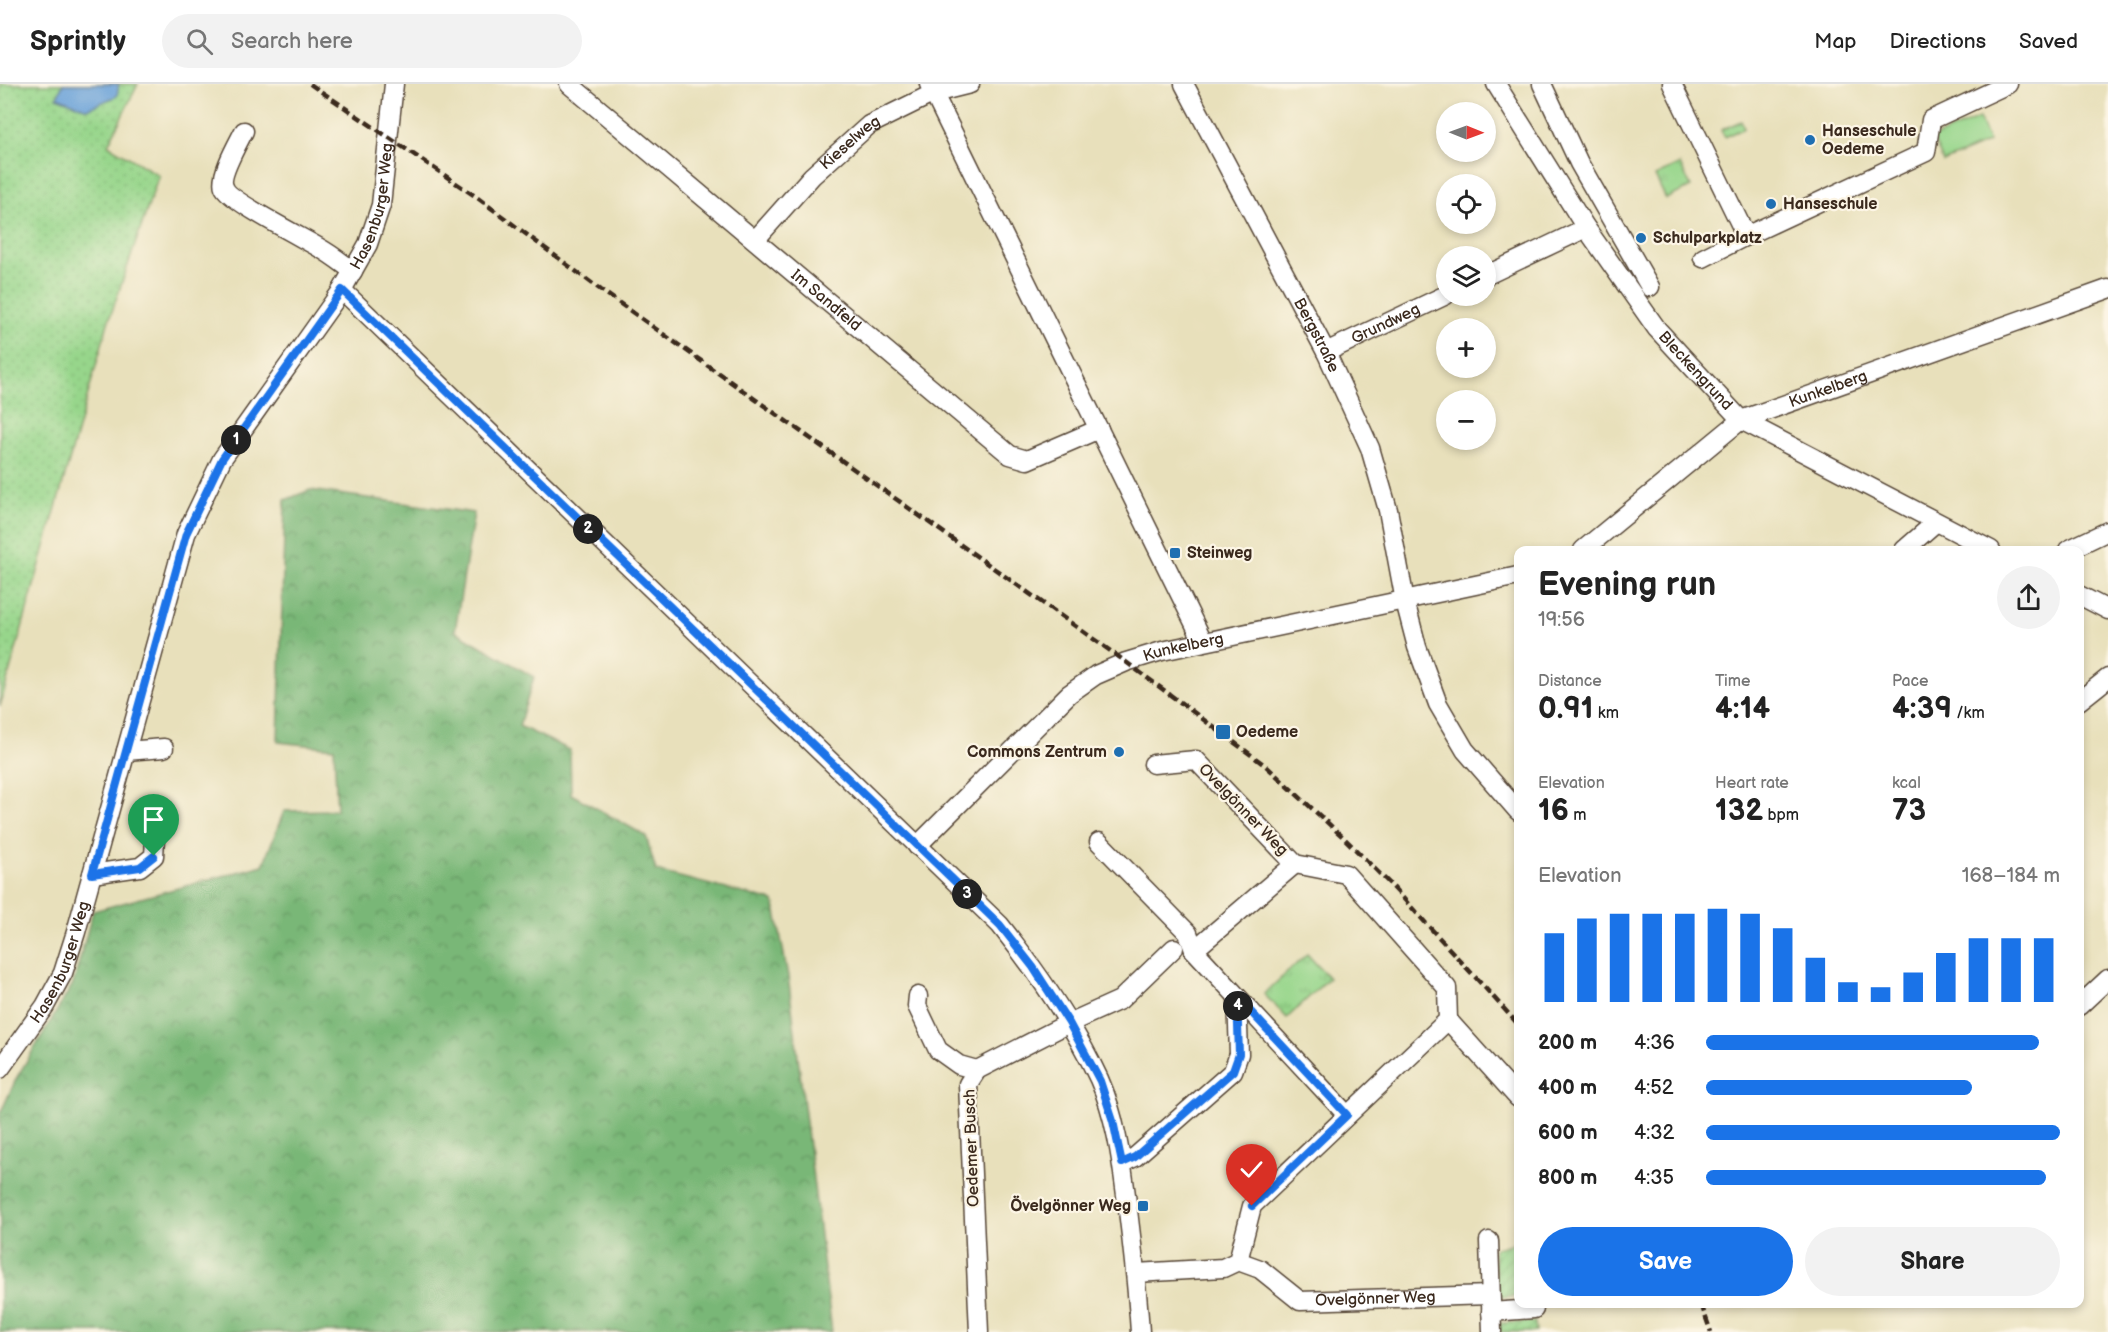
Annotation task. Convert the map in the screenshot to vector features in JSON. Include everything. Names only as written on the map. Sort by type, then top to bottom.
[{"type":"street","name":"Hasenburger Weg","points":[[0,1069],[45,1006],[63,973],[189,527],[222,459],[342,290],[368,244],[381,205],[394,84]]},
{"type":"street","name":"Im Sandfeld","points":[[569,84],[1010,455],[1027,460],[1099,429]]},
{"type":"street","name":"Kieselweg","points":[[756,239],[812,176],[869,125],[931,88],[970,84]]},
{"type":"street","name":"Bergstraße","points":[[1184,84],[1326,352],[1370,448],[1388,510],[1405,601],[1417,647],[1438,704],[1466,750],[1514,806]]},
{"type":"street","name":"Bleckengrund","points":[[1497,84],[1586,228],[1657,329],[1741,420],[1982,546]]},
{"type":"street","points":[[1542,84],[1579,163],[1650,287]]},
{"type":"street","points":[[1672,84],[1746,236]]},
{"type":"street","points":[[1703,258],[1926,152],[1931,120],[2008,84]]},
{"type":"street","points":[[931,88],[1203,641]]},
{"type":"street","points":[[244,131],[224,175],[223,184],[226,191],[233,198],[319,247],[353,271]]},
{"type":"street","points":[[1496,271],[1586,228]]},
{"type":"street","name":"Kunkelberg","points":[[1588,546],[1741,420],[2108,289]]},
{"type":"street","points":[[342,290],[495,450],[1000,925],[1033,967],[1069,1023],[1100,1081],[1113,1121],[1122,1163],[1136,1273],[1140,1332]]},
{"type":"street","name":"Grundweg","points":[[1326,352],[1436,300]]},
{"type":"street","points":[[1909,546],[1935,523]]},
{"type":"street","points":[[2076,546],[2108,531]]},
{"type":"street","name":"Kunkelberg","points":[[917,846],[1069,694],[1096,675],[1126,662],[1203,641],[1514,577]]},
{"type":"street","points":[[2084,598],[2108,610]]},
{"type":"street","points":[[2084,697],[2108,678]]},
{"type":"street","points":[[126,751],[164,748]]},
{"type":"street","name":"Ovelgönner Weg","points":[[1153,764],[1196,760],[1295,864],[1346,874],[1447,988],[1448,1020]]},
{"type":"street","points":[[92,874],[140,867],[154,856],[156,822]]},
{"type":"street","points":[[1100,842],[1188,933],[1194,950],[1347,1115]]},
{"type":"street","name":"Ovelgönner Weg","points":[[1194,950],[1295,864]]},
{"type":"street","points":[[1069,1023],[1120,1000],[1174,948]]},
{"type":"street","points":[[2084,1001],[2108,979]]},
{"type":"street","points":[[918,996],[917,1006],[938,1050],[958,1065],[977,1070]]},
{"type":"street","points":[[1122,1163],[1135,1157],[1233,1071],[1239,1054],[1237,997]]},
{"type":"street","points":[[1136,1273],[1223,1268],[1238,1261],[1252,1206],[1448,1020],[1514,1094]]},
{"type":"street","name":"Oedemer Busch","points":[[979,1332],[968,1084],[977,1070],[1069,1023]]},
{"type":"street","points":[[1489,1241],[1492,1332]]},
{"type":"street","name":"Ovelgönner Weg","points":[[1238,1261],[1260,1269],[1300,1301],[1491,1304],[1514,1307]]},
{"type":"street","name":"Ovelgönner Weg","points":[[1525,1308],[1534,1309]]},
{"type":"green space","points":[[0,84],[138,84],[108,145],[159,175],[108,323],[0,706]]},
{"type":"green space","points":[[1979,118],[1989,142],[1943,162],[1933,138]]},
{"type":"green space","points":[[1741,121],[1744,128],[1724,137],[1721,130]]},
{"type":"green space","points":[[1680,164],[1691,187],[1666,199],[1655,176]]},
{"type":"green space","points":[[310,490],[474,513],[455,631],[534,677],[519,726],[570,750],[571,794],[646,836],[656,871],[774,901],[788,976],[832,1332],[0,1332],[0,1114],[17,1077],[73,984],[93,911],[263,865],[284,811],[337,810],[334,748],[278,742],[285,500]]},
{"type":"green space","points":[[1307,954],[1329,978],[1287,1018],[1264,994]]},
{"type":"green space","points":[[1514,1244],[1514,1296],[1497,1297],[1494,1249]]},
{"type":"green space","points":[[1535,1322],[1536,1332],[1500,1332],[1499,1323]]},
{"type":"water","points":[[63,84],[119,84],[117,96],[87,109],[57,97]]},
{"type":"railway","points":[[310,84],[475,196],[601,290],[1126,662],[1266,766],[1392,886],[1514,1020]]},
{"type":"railway","points":[[1702,1308],[1711,1332]]},
{"type":"place","name":"Hanseschule Oedeme","points":[[1810,140]]},
{"type":"place","name":"Hanseschule","points":[[1771,204]]},
{"type":"place","name":"Schulparkplatz","points":[[1641,238]]},
{"type":"place","name":"Steinweg","points":[[1175,553]]},
{"type":"place","name":"Oedeme","points":[[1223,732]]},
{"type":"place","name":"Commons Zentrum","points":[[1119,752]]},
{"type":"place","name":"Övelgönner Weg","points":[[1143,1206]]},
{"type":"route","points":[[154,856],[140,867],[92,874],[186,534],[222,459],[342,290],[1000,925],[1033,967],[1069,1023],[1100,1081],[1113,1121],[1122,1163],[1135,1157],[1233,1071],[1239,1054],[1237,997],[1347,1115],[1252,1206]]}]
